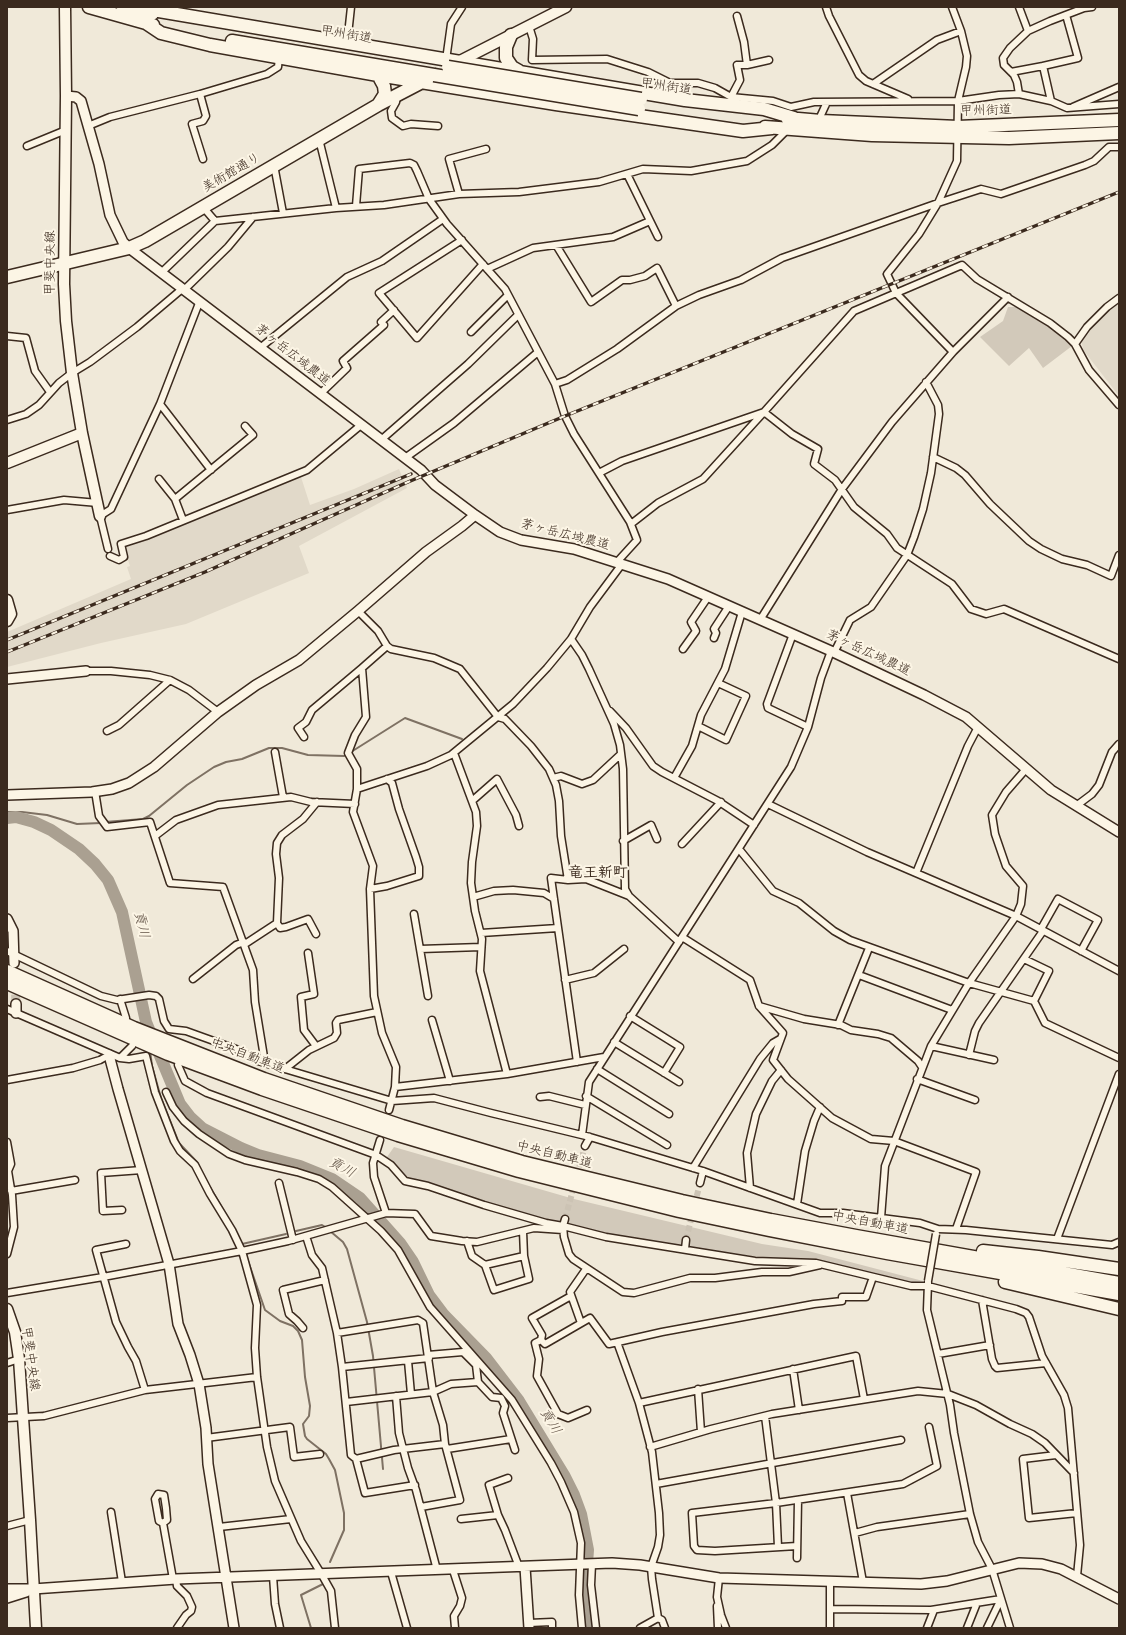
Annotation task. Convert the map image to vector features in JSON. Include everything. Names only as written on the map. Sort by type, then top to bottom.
[{"type":"highway","points":[[89,7],[145,18]]},
{"type":"highway","points":[[122,7],[145,18]]},
{"type":"highway","points":[[145,18],[153,10],[346,44],[519,71],[684,100],[764,109],[794,118]]},
{"type":"highway","name":"甲州街道","points":[[145,18],[212,33],[640,104],[772,128],[872,135],[958,132],[1119,120]]},
{"type":"highway","name":"甲州街道","points":[[145,18],[161,33],[210,45],[279,58],[556,104],[743,131],[772,128]]},
{"type":"highway","points":[[511,35],[506,47],[506,58],[512,67],[519,71]]},
{"type":"highway","name":"美術館通り","points":[[7,277],[129,248],[203,207],[378,105],[458,62]]},
{"type":"highway","points":[[378,75],[384,86],[384,94],[383,100],[378,105]]},
{"type":"highway","name":"甲州街道","points":[[640,104],[958,132],[1009,138],[1119,133]]},
{"type":"highway","name":"中央自動車道","points":[[11,960],[168,1054],[355,1121],[519,1171],[680,1211],[887,1253],[1119,1294]]},
{"type":"highway","name":"中央自動車道","points":[[7,983],[132,1033],[168,1039],[264,1079],[344,1107],[522,1162],[682,1201],[856,1236],[1119,1282]]},
{"type":"highway","points":[[856,1236],[1119,1268]]},
{"type":"highway","points":[[887,1253],[1119,1309]]},
{"type":"main road","name":"甲斐中央線","points":[[65,7],[66,321],[72,373],[82,433],[100,516]]},
{"type":"main road","points":[[458,62],[566,7]]},
{"type":"main road","points":[[7,463],[82,433]]},
{"type":"main road","points":[[7,600],[11,614],[7,621]]},
{"type":"main road","name":"甲斐中央線","points":[[7,1309],[15,1332],[19,1360],[36,1628]]},
{"type":"street","points":[[346,44],[352,7]]},
{"type":"street","points":[[446,60],[451,24],[462,7]]},
{"type":"street","points":[[826,7],[829,16],[859,75],[866,81],[911,100]]},
{"type":"street","points":[[952,7],[961,31],[967,56],[958,101],[957,161],[938,203],[919,234],[887,274],[896,293],[953,352]]},
{"type":"street","points":[[1019,7],[1028,31]]},
{"type":"street","points":[[1019,94],[1017,82],[1011,72],[1004,65],[1003,58],[1010,48],[1028,31],[1066,15],[1092,7]]},
{"type":"street","points":[[1011,72],[1078,58],[1066,15]]},
{"type":"street","points":[[737,16],[744,42],[747,65]]},
{"type":"street","points":[[529,26],[533,44],[532,60],[607,59],[648,72],[670,83],[698,83],[715,88],[731,97],[773,101],[791,107],[814,102],[911,100],[958,101],[998,95],[1019,94],[1052,101],[1069,108],[1119,104]]},
{"type":"street","points":[[873,84],[937,40],[961,31]]},
{"type":"street","points":[[88,126],[110,117],[200,94],[267,74],[278,67],[279,58]]},
{"type":"street","points":[[731,97],[740,80],[737,65],[747,65],[769,60]]},
{"type":"street","points":[[1043,66],[1052,101]]},
{"type":"street","points":[[684,100],[686,83]]},
{"type":"street","points":[[1069,108],[1119,87]]},
{"type":"street","points":[[200,94],[206,116],[203,120],[192,124],[203,159]]},
{"type":"street","points":[[397,95],[396,102],[391,111],[392,118],[403,126],[410,124],[438,126]]},
{"type":"street","name":"茅ヶ岳広域農道","points":[[66,96],[76,97],[81,101],[99,164],[110,215],[123,242],[199,303],[421,470],[475,515],[500,532],[521,540],[574,549],[668,579],[833,652],[948,707],[966,717],[1051,790],[1119,832]]},
{"type":"street","points":[[821,121],[821,115],[827,102]]},
{"type":"street","points":[[161,273],[215,220],[356,206],[384,205],[459,194],[519,192],[599,182],[643,169],[691,170],[747,161],[772,145],[788,129]]},
{"type":"street","points":[[27,146],[66,130]]},
{"type":"street","points":[[319,139],[336,208]]},
{"type":"street","points":[[555,384],[567,380],[617,349],[676,306],[699,295],[741,280],[782,258],[981,189],[1001,194],[1085,165],[1094,161],[1109,147],[1119,147]]},
{"type":"street","points":[[459,194],[449,159],[486,149]]},
{"type":"street","points":[[356,206],[359,169],[410,162],[417,171],[429,199],[443,219],[505,289],[555,384],[565,416],[574,434],[631,524],[637,540],[619,563],[590,607],[571,640],[518,699],[498,717],[454,753],[427,766],[357,789]]},
{"type":"street","points":[[274,165],[283,213]]},
{"type":"street","points":[[627,174],[658,237]]},
{"type":"street","points":[[203,207],[215,220]]},
{"type":"street","points":[[7,420],[26,414],[39,405],[50,392],[72,373],[90,362],[131,332],[183,290],[228,247],[252,217]]},
{"type":"street","points":[[260,348],[347,278],[382,262],[443,219]]},
{"type":"street","points":[[462,240],[379,293],[417,338],[485,267],[533,248],[613,237],[650,221]]},
{"type":"street","points":[[556,245],[591,302],[622,280],[630,280],[645,276],[657,268],[676,306]]},
{"type":"street","points":[[631,524],[658,503],[703,479],[854,311],[962,265],[976,279],[1050,323],[1075,344],[1089,370],[1119,405]]},
{"type":"street","points":[[471,332],[508,295]]},
{"type":"street","points":[[760,620],[842,489],[892,422],[953,352],[1008,297]]},
{"type":"street","points":[[1075,344],[1088,327],[1107,307],[1119,298]]},
{"type":"street","points":[[108,549],[100,516],[111,509],[160,404],[199,303]]},
{"type":"street","points":[[320,394],[347,368],[343,361],[384,325],[381,322],[394,310]]},
{"type":"street","points":[[381,440],[468,364],[518,315]]},
{"type":"street","points":[[7,336],[26,338],[35,371],[50,392]]},
{"type":"street","points":[[405,458],[454,423],[538,352]]},
{"type":"street","points":[[582,1135],[589,1082],[791,767],[808,727],[821,678],[850,620],[871,607],[907,555],[923,509],[933,457],[938,404],[926,382]]},
{"type":"street","points":[[160,404],[210,470]]},
{"type":"street","points":[[599,473],[622,461],[764,412]]},
{"type":"street","points":[[764,412],[792,434],[818,449],[814,464],[831,477],[842,489],[854,507],[887,534],[897,548],[952,584],[971,609],[986,614],[1004,609],[1119,659]]},
{"type":"street","points":[[110,556],[119,560],[124,558],[120,544],[146,536],[307,470],[361,425]]},
{"type":"street","points":[[175,499],[253,435],[245,426]]},
{"type":"street","points":[[933,457],[956,468],[965,475],[990,504],[1029,541],[1041,549],[1062,559],[1087,565],[1111,576],[1119,555]]},
{"type":"street","points":[[159,479],[175,499],[183,520]]},
{"type":"street","points":[[7,510],[64,500],[98,503]]},
{"type":"street","points":[[7,795],[95,792],[112,789],[129,783],[154,767],[218,712],[256,685],[299,660],[426,552],[475,515]]},
{"type":"street","points":[[683,649],[696,631],[691,622],[708,597]]},
{"type":"street","points":[[714,638],[716,633],[714,629],[729,606]]},
{"type":"street","points":[[358,611],[378,631],[387,646],[392,649],[434,658],[460,669],[498,717],[504,719],[531,746],[549,769],[556,785],[559,801],[561,836],[568,880]]},
{"type":"street","points":[[674,778],[692,746],[701,715],[725,670],[742,612]]},
{"type":"street","points":[[793,634],[767,704],[768,708],[808,727]]},
{"type":"street","points":[[571,640],[582,655],[607,707],[616,731],[623,769],[624,884],[629,896]]},
{"type":"street","points":[[304,737],[298,728],[306,722],[312,710],[387,646]]},
{"type":"street","points":[[362,668],[366,717],[355,735],[350,755],[357,769],[357,789],[353,812],[372,866],[370,889],[374,996],[382,1033],[396,1067],[395,1087],[389,1110]]},
{"type":"street","points":[[7,680],[86,671],[111,670],[150,675],[170,680],[189,690],[218,712]]},
{"type":"street","points":[[107,731],[119,725],[170,680]]},
{"type":"street","points":[[698,726],[726,740],[746,696],[718,683]]},
{"type":"street","points":[[607,707],[626,728],[653,766],[721,802],[754,825]]},
{"type":"street","points":[[916,873],[968,746],[978,727]]},
{"type":"street","points":[[1076,806],[1092,794],[1099,785],[1112,752],[1119,744]]},
{"type":"street","points":[[275,752],[282,798]]},
{"type":"street","points":[[454,753],[476,812],[478,826],[472,862],[471,883],[482,939],[480,971],[507,1074]]},
{"type":"street","points":[[553,778],[561,776],[582,784],[593,780],[621,754]]},
{"type":"street","points":[[881,1218],[884,1166],[931,1046],[969,983],[1016,916],[1021,904],[1023,886],[1006,866],[995,834],[992,815],[1006,792],[1026,769]]},
{"type":"street","points":[[472,801],[498,779],[516,815],[519,826]]},
{"type":"street","points":[[370,889],[387,886],[419,876],[419,867],[416,856],[399,809],[392,784],[387,780]]},
{"type":"street","points":[[95,792],[101,818],[107,827],[150,822],[170,883],[223,887],[245,943],[253,970],[255,1002],[265,1063]]},
{"type":"street","points":[[155,836],[176,820],[218,805],[291,797],[317,802],[355,804]]},
{"type":"street","points":[[316,934],[308,919],[280,928],[277,923],[280,878],[276,854],[277,843],[282,835],[303,819],[317,802]]},
{"type":"street","points":[[682,844],[721,802]]},
{"type":"street","points":[[768,804],[867,852],[1016,916],[1119,971]]},
{"type":"street","points":[[623,841],[651,825],[658,839]]},
{"type":"street","points":[[739,849],[773,891],[799,903],[834,931],[850,940],[969,983],[1034,1002],[1045,1023],[1119,1058]]},
{"type":"street","points":[[577,1062],[551,878],[568,880],[586,879],[629,896],[680,939],[750,980],[759,1006],[783,1033],[773,1060],[788,1079],[832,1118],[862,1136],[871,1139],[894,1141],[976,1172],[956,1229]]},
{"type":"street","points":[[473,897],[494,891],[513,890],[544,893],[554,899]]},
{"type":"street","points":[[969,1055],[975,1031],[1000,992],[1024,959],[1042,930],[1058,899],[1098,920],[1081,951]]},
{"type":"street","points":[[414,914],[428,996]]},
{"type":"street","points":[[7,919],[13,931],[11,960],[101,996],[117,1000],[149,995],[156,996],[159,999],[164,1021],[169,1028],[168,1039]]},
{"type":"street","points":[[193,979],[236,945],[245,943],[277,923]]},
{"type":"street","points":[[481,933],[558,928]]},
{"type":"street","points":[[420,949],[481,947]]},
{"type":"street","points":[[838,1025],[869,948]]},
{"type":"street","points":[[565,980],[594,973],[624,949]]},
{"type":"street","points":[[308,953],[314,994],[301,997],[304,1030],[316,1046]]},
{"type":"street","points":[[1024,959],[1049,971],[1034,1002]]},
{"type":"street","points":[[859,975],[952,1010]]},
{"type":"street","points":[[120,999],[132,1033],[120,1058]]},
{"type":"street","points":[[16,1004],[16,1013]]},
{"type":"street","points":[[759,1006],[804,1019],[838,1025],[851,1030],[878,1034],[891,1038],[918,1061],[922,1067]]},
{"type":"street","points":[[7,1009],[109,1055],[129,1059],[146,1056],[163,1113],[180,1151],[195,1165],[210,1194],[245,1251],[257,1305],[255,1348],[257,1377],[267,1447],[275,1481],[301,1542],[331,1591],[335,1628]]},
{"type":"street","points":[[285,1069],[309,1050],[334,1038],[337,1033],[336,1023],[338,1020],[377,1012]]},
{"type":"street","points":[[630,1016],[680,1047],[664,1073]]},
{"type":"street","points":[[432,1020],[450,1081]]},
{"type":"street","points":[[169,1028],[186,1031],[236,1049],[265,1063],[392,1101],[434,1098],[590,1137],[703,1171],[820,1212],[920,1223],[937,1231],[956,1229],[1112,1245],[1119,1242]]},
{"type":"street","points":[[693,1168],[760,1059],[773,1043],[780,1039]]},
{"type":"street","points":[[614,1042],[679,1082]]},
{"type":"street","points":[[931,1046],[994,1060]]},
{"type":"street","points":[[7,1080],[73,1068],[100,1060],[109,1055]]},
{"type":"street","points":[[109,1055],[169,1264],[178,1324],[199,1384],[208,1464],[234,1628]]},
{"type":"street","points":[[395,1087],[507,1074],[604,1057]]},
{"type":"street","points":[[178,1066],[185,1081],[207,1093],[375,1154],[391,1165],[405,1181],[428,1186],[484,1205],[546,1223],[564,1225],[606,1237],[755,1260],[816,1263],[911,1286],[928,1284],[1026,1313],[1029,1317],[1042,1356],[1064,1394],[1068,1408],[1080,1555],[1077,1576]]},
{"type":"street","points":[[597,1069],[669,1114]]},
{"type":"street","points":[[750,1188],[747,1154],[756,1114],[772,1081],[781,1070]]},
{"type":"street","points":[[1058,1239],[1119,1074]]},
{"type":"street","points":[[917,1079],[975,1100]]},
{"type":"street","points":[[166,1092],[172,1108],[199,1134],[229,1154],[319,1179],[332,1187],[369,1219],[398,1250],[430,1307],[502,1386],[521,1413],[551,1462],[574,1512],[581,1543],[579,1595],[582,1628]]},
{"type":"street","points":[[540,1097],[549,1096],[585,1105]]},
{"type":"street","points":[[586,1096],[667,1145]]},
{"type":"street","points":[[797,1204],[805,1151],[820,1107]]},
{"type":"street","points":[[163,1113],[172,1108]]},
{"type":"street","points":[[586,1146],[590,1137]]},
{"type":"street","points":[[380,1140],[373,1163],[374,1178],[386,1213]]},
{"type":"street","points":[[7,1142],[11,1164],[8,1171],[14,1227],[7,1254]]},
{"type":"street","points":[[122,1210],[103,1211],[100,1173],[142,1170]]},
{"type":"street","points":[[700,1183],[703,1171]]},
{"type":"street","points":[[11,1191],[75,1180]]},
{"type":"street","points":[[279,1183],[293,1240]]},
{"type":"street","points":[[7,1293],[245,1251],[293,1240],[386,1213],[415,1214],[431,1236],[467,1242],[477,1242],[534,1228],[564,1225]]},
{"type":"street","points":[[564,1225],[569,1254],[573,1259],[623,1292],[634,1293],[690,1278],[715,1278],[762,1272],[789,1272],[822,1265]]},
{"type":"street","points":[[467,1242],[472,1256],[485,1265],[494,1290],[529,1279],[524,1256],[524,1231]]},
{"type":"street","points":[[937,1231],[928,1284],[927,1310],[948,1394],[970,1514],[978,1542],[992,1570],[1010,1628]]},
{"type":"street","points":[[306,1236],[312,1255],[322,1268],[337,1332],[351,1455],[356,1459],[365,1492],[415,1486]]},
{"type":"street","points":[[685,1250],[686,1240]]},
{"type":"street","points":[[126,1244],[96,1250],[103,1277],[108,1288],[116,1322],[136,1361],[145,1390]]},
{"type":"street","points":[[485,1265],[524,1256]]},
{"type":"street","points":[[581,1323],[570,1296],[570,1292],[586,1269]]},
{"type":"street","points":[[541,1340],[545,1344],[590,1318],[609,1344],[662,1332],[814,1304],[842,1301],[842,1297],[866,1297],[873,1277]]},
{"type":"street","points":[[303,1328],[289,1314],[283,1290],[325,1280]]},
{"type":"street","points":[[541,1340],[542,1334],[532,1318],[570,1296]]},
{"type":"street","points":[[982,1300],[992,1359],[998,1368],[1046,1363]]},
{"type":"street","points":[[337,1332],[418,1320],[423,1323],[433,1392],[443,1425],[446,1447],[460,1500],[421,1507]]},
{"type":"street","points":[[541,1340],[535,1343],[539,1359],[537,1376],[558,1414],[568,1418],[587,1410]]},
{"type":"street","points":[[618,1342],[639,1403],[652,1452],[660,1535],[658,1547],[651,1568],[658,1618],[662,1620],[665,1628]]},
{"type":"street","points":[[938,1354],[990,1345]]},
{"type":"street","points":[[342,1367],[408,1361],[463,1352],[476,1365],[478,1382],[492,1397],[501,1398],[505,1406],[503,1413],[515,1450]]},
{"type":"street","points":[[639,1403],[856,1356],[864,1399]]},
{"type":"street","points":[[7,1363],[19,1360]]},
{"type":"street","points":[[408,1361],[412,1394]]},
{"type":"street","points":[[792,1369],[799,1410]]},
{"type":"street","points":[[7,1418],[44,1416],[145,1390],[257,1377]]},
{"type":"street","points":[[346,1402],[433,1392],[451,1384],[478,1382]]},
{"type":"street","points":[[698,1389],[701,1432]]},
{"type":"street","points":[[650,1447],[701,1432],[765,1416],[918,1391],[948,1394],[976,1405],[1010,1424],[1032,1434],[1074,1472]]},
{"type":"street","points":[[396,1396],[403,1449],[421,1507],[437,1570]]},
{"type":"street","points":[[765,1416],[776,1503],[778,1547]]},
{"type":"street","points":[[206,1438],[290,1427],[294,1458],[320,1454]]},
{"type":"street","points":[[797,1546],[715,1551],[698,1550],[694,1546],[692,1512],[776,1503],[902,1484],[937,1466],[929,1427]]},
{"type":"street","points":[[356,1459],[403,1449],[446,1447],[511,1439]]},
{"type":"street","points":[[656,1484],[901,1440]]},
{"type":"street","points":[[1056,1455],[1023,1459],[1029,1518],[1077,1513]]},
{"type":"street","points":[[508,1478],[489,1484],[498,1515],[522,1567],[529,1626],[552,1622],[552,1628]]},
{"type":"street","points":[[847,1493],[863,1582]]},
{"type":"street","points":[[797,1558],[798,1500]]},
{"type":"street","points":[[110,1512],[122,1582]]},
{"type":"street","points":[[855,1533],[877,1527],[970,1514]]},
{"type":"street","points":[[461,1519],[498,1515]]},
{"type":"street","points":[[219,1527],[291,1519]]},
{"type":"street","points":[[7,1526],[30,1520]]},
{"type":"street","points":[[163,1523],[177,1586],[187,1596],[192,1607],[191,1611],[186,1615],[177,1628]]},
{"type":"street","points":[[7,1589],[34,1590],[175,1579],[322,1575],[612,1563],[719,1578],[921,1584],[947,1581],[1019,1563],[1042,1564],[1061,1569],[1119,1599]]},
{"type":"street","points":[[592,1564],[591,1585],[596,1628]]},
{"type":"street","points":[[454,1570],[462,1598],[460,1606],[454,1616],[455,1628]]},
{"type":"street","points":[[391,1572],[407,1628]]},
{"type":"street","points":[[273,1576],[275,1604],[280,1628]]},
{"type":"street","points":[[718,1628],[717,1597],[719,1578]]},
{"type":"street","points":[[830,1582],[830,1628]]},
{"type":"street","points":[[7,1598],[34,1590]]},
{"type":"street","points":[[717,1597],[726,1628]]},
{"type":"street","points":[[830,1609],[934,1610],[1001,1599]]},
{"type":"street","points":[[987,1628],[1001,1599]]},
{"type":"street","points":[[967,1628],[977,1603]]},
{"type":"street","points":[[927,1628],[934,1610]]},
{"type":"street","points":[[640,1628],[658,1618]]},
{"type":"shaded area","points":[[1119,302],[1119,396],[1084,351],[1081,341],[1086,332]]},
{"type":"shaded area","points":[[1008,307],[1020,307],[1047,325],[1072,346],[1043,368],[1029,348],[1009,366],[980,337],[1003,321]]},
{"type":"shaded area","points":[[399,469],[407,488],[299,546],[309,573],[186,624],[101,643],[7,667],[7,632],[131,579],[127,567],[130,566],[123,545],[301,477],[310,505],[354,489]]},
{"type":"shaded area","points":[[394,1147],[574,1199],[762,1244],[808,1251],[923,1281],[908,1283],[816,1260],[758,1257],[625,1237],[541,1219],[406,1178],[387,1157]]},
{"type":"waterway","points":[[351,752],[405,718],[462,739]]},
{"type":"waterway","points":[[105,822],[143,819],[149,816],[187,785],[214,767],[226,762],[242,759],[269,748],[282,748],[308,755],[344,756],[347,754]]},
{"type":"waterway","points":[[7,812],[47,815],[77,824],[101,823]]},
{"type":"waterway","name":"貢川","points":[[7,818],[16,817],[34,822],[51,830],[79,849],[95,864],[108,880],[122,912],[146,1022],[180,1104],[190,1117],[202,1128],[241,1148],[258,1155],[300,1166],[332,1179],[360,1198],[400,1243],[413,1262],[429,1295],[444,1315],[486,1358],[519,1401],[564,1475],[581,1514],[588,1550],[584,1603],[588,1628]]},
{"type":"waterway","name":"貢川","points":[[146,1022],[147,1028]]},
{"type":"waterway","points":[[150,1050],[152,1066],[161,1098],[179,1143],[197,1162],[202,1173]]},
{"type":"waterway","points":[[210,1187],[232,1225]]},
{"type":"waterway","points":[[296,1231],[322,1225],[327,1228]]},
{"type":"waterway","points":[[234,1228],[244,1248]]},
{"type":"waterway","points":[[330,1231],[343,1242],[347,1249],[367,1322],[373,1356],[383,1469]]},
{"type":"waterway","points":[[242,1244],[286,1234]]},
{"type":"waterway","points":[[245,1252],[265,1310],[280,1321],[293,1326],[298,1331],[302,1340],[305,1377],[310,1406],[309,1416],[303,1424],[305,1436],[326,1454],[335,1470],[344,1513],[344,1530],[330,1562]]},
{"type":"waterway","points":[[311,1628],[301,1595],[323,1584]]},
{"type":"tunnel","points":[[15,981],[16,1004]]},
{"type":"tunnel","points":[[565,1219],[585,1146]]},
{"type":"tunnel","points":[[686,1240],[700,1183]]},
{"type":"railway","points":[[7,652],[205,572],[408,482],[565,416],[1119,192]]},
{"type":"railway","points":[[7,640],[411,474]]},
{"type":"district","name":"竜王新町","points":[[598,875]]}]
